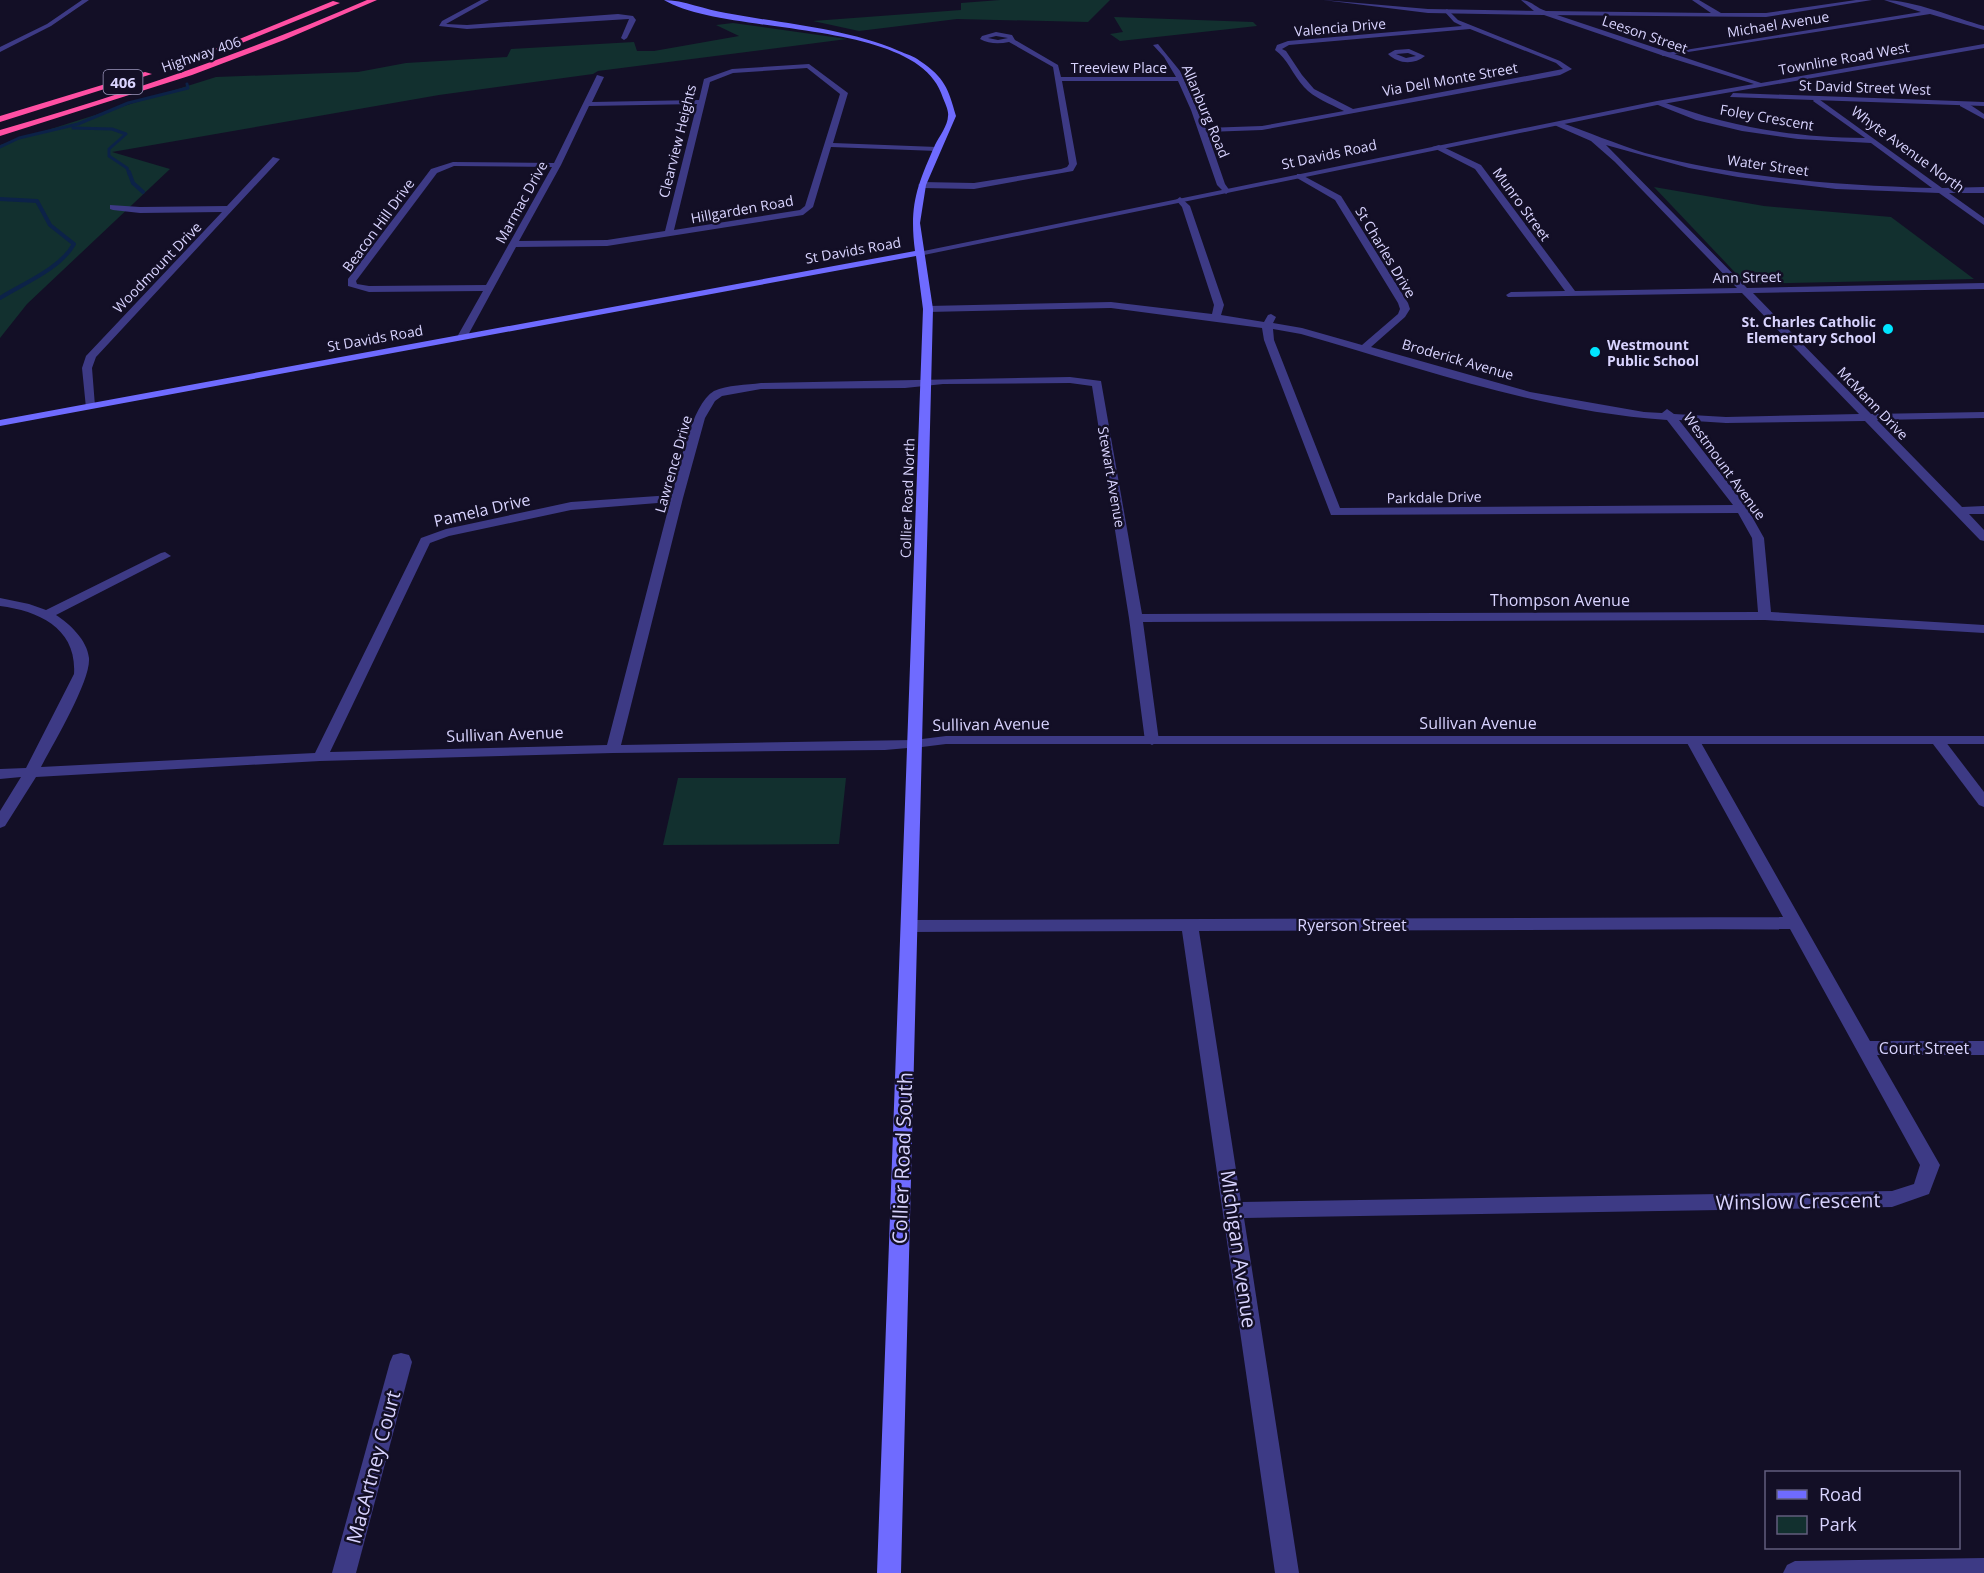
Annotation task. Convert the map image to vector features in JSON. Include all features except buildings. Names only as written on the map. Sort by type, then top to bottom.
[{"type":"highway","points":[[244,40],[331,0]]},
{"type":"highway","name":"Highway 406","points":[[213,51],[343,0]]},
{"type":"highway","name":"Highway 406","points":[[0,134],[77,111],[260,48],[376,2]]},
{"type":"highway","name":"Highway 406","points":[[0,119],[159,70]]},
{"type":"main road","name":"Collier Road North","points":[[667,0],[723,16],[841,34],[889,49],[927,69],[949,92],[951,116],[922,185],[915,223],[928,305],[914,744]]},
{"type":"main road","name":"St Davids Road","points":[[0,423],[919,253]]},
{"type":"main road","name":"Collier Road South","points":[[889,1573],[914,744]]},
{"type":"street","points":[[0,50],[55,21],[86,0]]},
{"type":"street","points":[[486,0],[444,22],[442,26],[466,27],[600,17],[631,17],[633,20],[624,38]]},
{"type":"street","points":[[1326,0],[1447,11],[1720,15],[1766,15],[1869,0]]},
{"type":"street","name":"Leeson Street","points":[[1524,0],[1536,10],[1663,54],[1761,84]]},
{"type":"street","points":[[1695,0],[1720,15]]},
{"type":"street","points":[[1887,0],[1984,28]]},
{"type":"street","name":"Via Dell Monte Street","points":[[1201,130],[1262,128],[1560,73],[1568,69],[1558,62],[1456,21],[1447,11]]},
{"type":"street","name":"Michael Avenue","points":[[1663,54],[1932,12]]},
{"type":"street","name":"Valencia Drive","points":[[1352,111],[1316,95],[1307,88],[1284,52],[1278,50],[1279,46],[1473,27]]},
{"type":"street","points":[[1375,36],[1383,41]]},
{"type":"street","points":[[922,185],[974,186],[1070,169],[1073,164],[1059,79],[1054,64],[1011,40]]},
{"type":"street","name":"Allanburg Road","points":[[1156,45],[1165,52],[1180,79],[1221,185],[1226,191]]},
{"type":"street","points":[[1391,46],[1399,51]]},
{"type":"street","name":"Townline Road West","points":[[1709,93],[1984,46]]},
{"type":"street","name":"Hillgarden Road","points":[[514,244],[607,243],[803,212],[809,207],[830,145],[844,93],[809,66],[732,71]]},
{"type":"street","name":"Clearview Heights","points":[[668,235],[707,81],[732,71]]},
{"type":"street","name":"Marmac Drive","points":[[462,337],[557,165],[600,77]]},
{"type":"street","name":"Treeview Place","points":[[1059,79],[1180,79]]},
{"type":"street","name":"St David Street West","points":[[1709,93],[1984,104]]},
{"type":"street","name":"St Davids Road","points":[[919,253],[1709,93]]},
{"type":"street","name":"Whyte Avenue North","points":[[1816,99],[1984,222]]},
{"type":"street","points":[[587,104],[700,102]]},
{"type":"street","name":"Foley Crescent","points":[[1658,103],[1722,125],[1761,133],[1831,141],[1874,141]]},
{"type":"street","points":[[1963,104],[1984,117]]},
{"type":"street","name":"Water Street","points":[[1556,124],[1594,139],[1652,156],[1717,171],[1795,183],[1876,190],[1984,190]]},
{"type":"street","name":"McMann Drive","points":[[1594,139],[1618,160],[1984,537]]},
{"type":"street","points":[[830,145],[938,149]]},
{"type":"street","name":"Munro Street","points":[[1436,147],[1478,167],[1572,294]]},
{"type":"street","points":[[1618,160],[1652,156]]},
{"type":"street","name":"Woodmount Drive","points":[[90,406],[87,368],[90,356],[276,159]]},
{"type":"street","name":"Beacon Hill Drive","points":[[489,288],[369,289],[353,286],[351,281],[434,171],[453,164],[557,165]]},
{"type":"street","name":"St Charles Drive","points":[[1300,176],[1338,198],[1403,303],[1405,309],[1402,315],[1368,345]]},
{"type":"street","points":[[1180,200],[1186,206],[1219,305],[1217,313]]},
{"type":"street","points":[[113,207],[140,210],[231,209]]},
{"type":"street","name":"Ann Street","points":[[1511,295],[1984,286]]},
{"type":"street","name":"Broderick Avenue","points":[[928,305],[1111,305],[1217,313],[1269,321],[1302,331],[1552,390],[1668,412],[1726,420],[1984,415]]},
{"type":"street","name":"Parkdale Drive","points":[[1269,321],[1269,340],[1335,512],[1742,510]]},
{"type":"street","name":"Stewart Avenue","points":[[926,383],[1070,380],[1097,383],[1136,618],[1152,741]]},
{"type":"street","name":"Lawrence Drive","points":[[613,749],[677,498],[700,418],[711,399],[719,393],[761,386],[926,383]]},
{"type":"street","name":"Broderick Avenue","points":[[1668,412],[1984,405]]},
{"type":"street","name":"Westmount Avenue","points":[[1668,412],[1742,510],[1758,538],[1764,616]]},
{"type":"street","name":"Pamela Drive","points":[[320,758],[425,541],[446,533],[571,506],[677,498]]},
{"type":"street","points":[[1958,511],[1984,510]]},
{"type":"street","points":[[48,614],[165,556]]},
{"type":"street","points":[[0,602],[18,604],[48,614],[72,638],[81,656],[81,674],[32,771],[0,823]]},
{"type":"street","name":"Thompson Avenue","points":[[1136,618],[1764,616],[1984,629]]},
{"type":"street","name":"Sullivan Avenue","points":[[0,774],[320,758],[613,749],[885,746],[946,740],[1984,740]]},
{"type":"street","points":[[1937,740],[1984,802]]},
{"type":"street","name":"Winslow Crescent","points":[[1234,1210],[1893,1199],[1922,1189],[1930,1165],[1693,741]]},
{"type":"street","name":"Ryerson Street","points":[[909,926],[1794,923]]},
{"type":"street","name":"Michigan Avenue","points":[[1190,926],[1287,1573]]},
{"type":"street","name":"Court Street","points":[[1863,1048],[1984,1048]]},
{"type":"street","name":"MacArtney Court","points":[[344,1573],[401,1362]]},
{"type":"street","points":[[1794,1573],[1984,1569]]},
{"type":"green space","points":[[1000,0],[1110,0],[1088,22],[957,19],[859,31],[813,21],[961,10],[961,3]]},
{"type":"green space","points":[[1114,17],[1253,22],[1257,26],[1120,41],[1110,34],[1123,32]]},
{"type":"green space","points":[[733,23],[847,39],[598,71],[593,74],[439,95],[112,152],[170,169],[27,304],[0,338],[0,145],[216,77],[358,72],[406,63],[507,57],[511,49],[634,42],[637,51],[654,51],[739,36],[716,25]]},
{"type":"green space","points":[[1654,187],[1764,206],[1891,217],[1974,279],[1746,284]]},
{"type":"green space","points":[[678,778],[846,778],[839,844],[663,845]]},
{"type":"waterway","points":[[0,147],[19,138],[78,124],[128,103],[188,88],[187,84]]},
{"type":"waterway","points":[[73,128],[112,129],[126,134],[109,149],[109,156],[127,168],[129,174]]},
{"type":"waterway","points":[[129,172],[133,183],[143,192]]},
{"type":"waterway","points":[[0,199],[37,201],[50,225],[74,244],[68,253],[51,268],[0,298]]},
{"type":"place","name":"St. Charles Catholic Elementary School","points":[[1888,329]]},
{"type":"place","name":"Westmount Public School","points":[[1595,352]]}]
